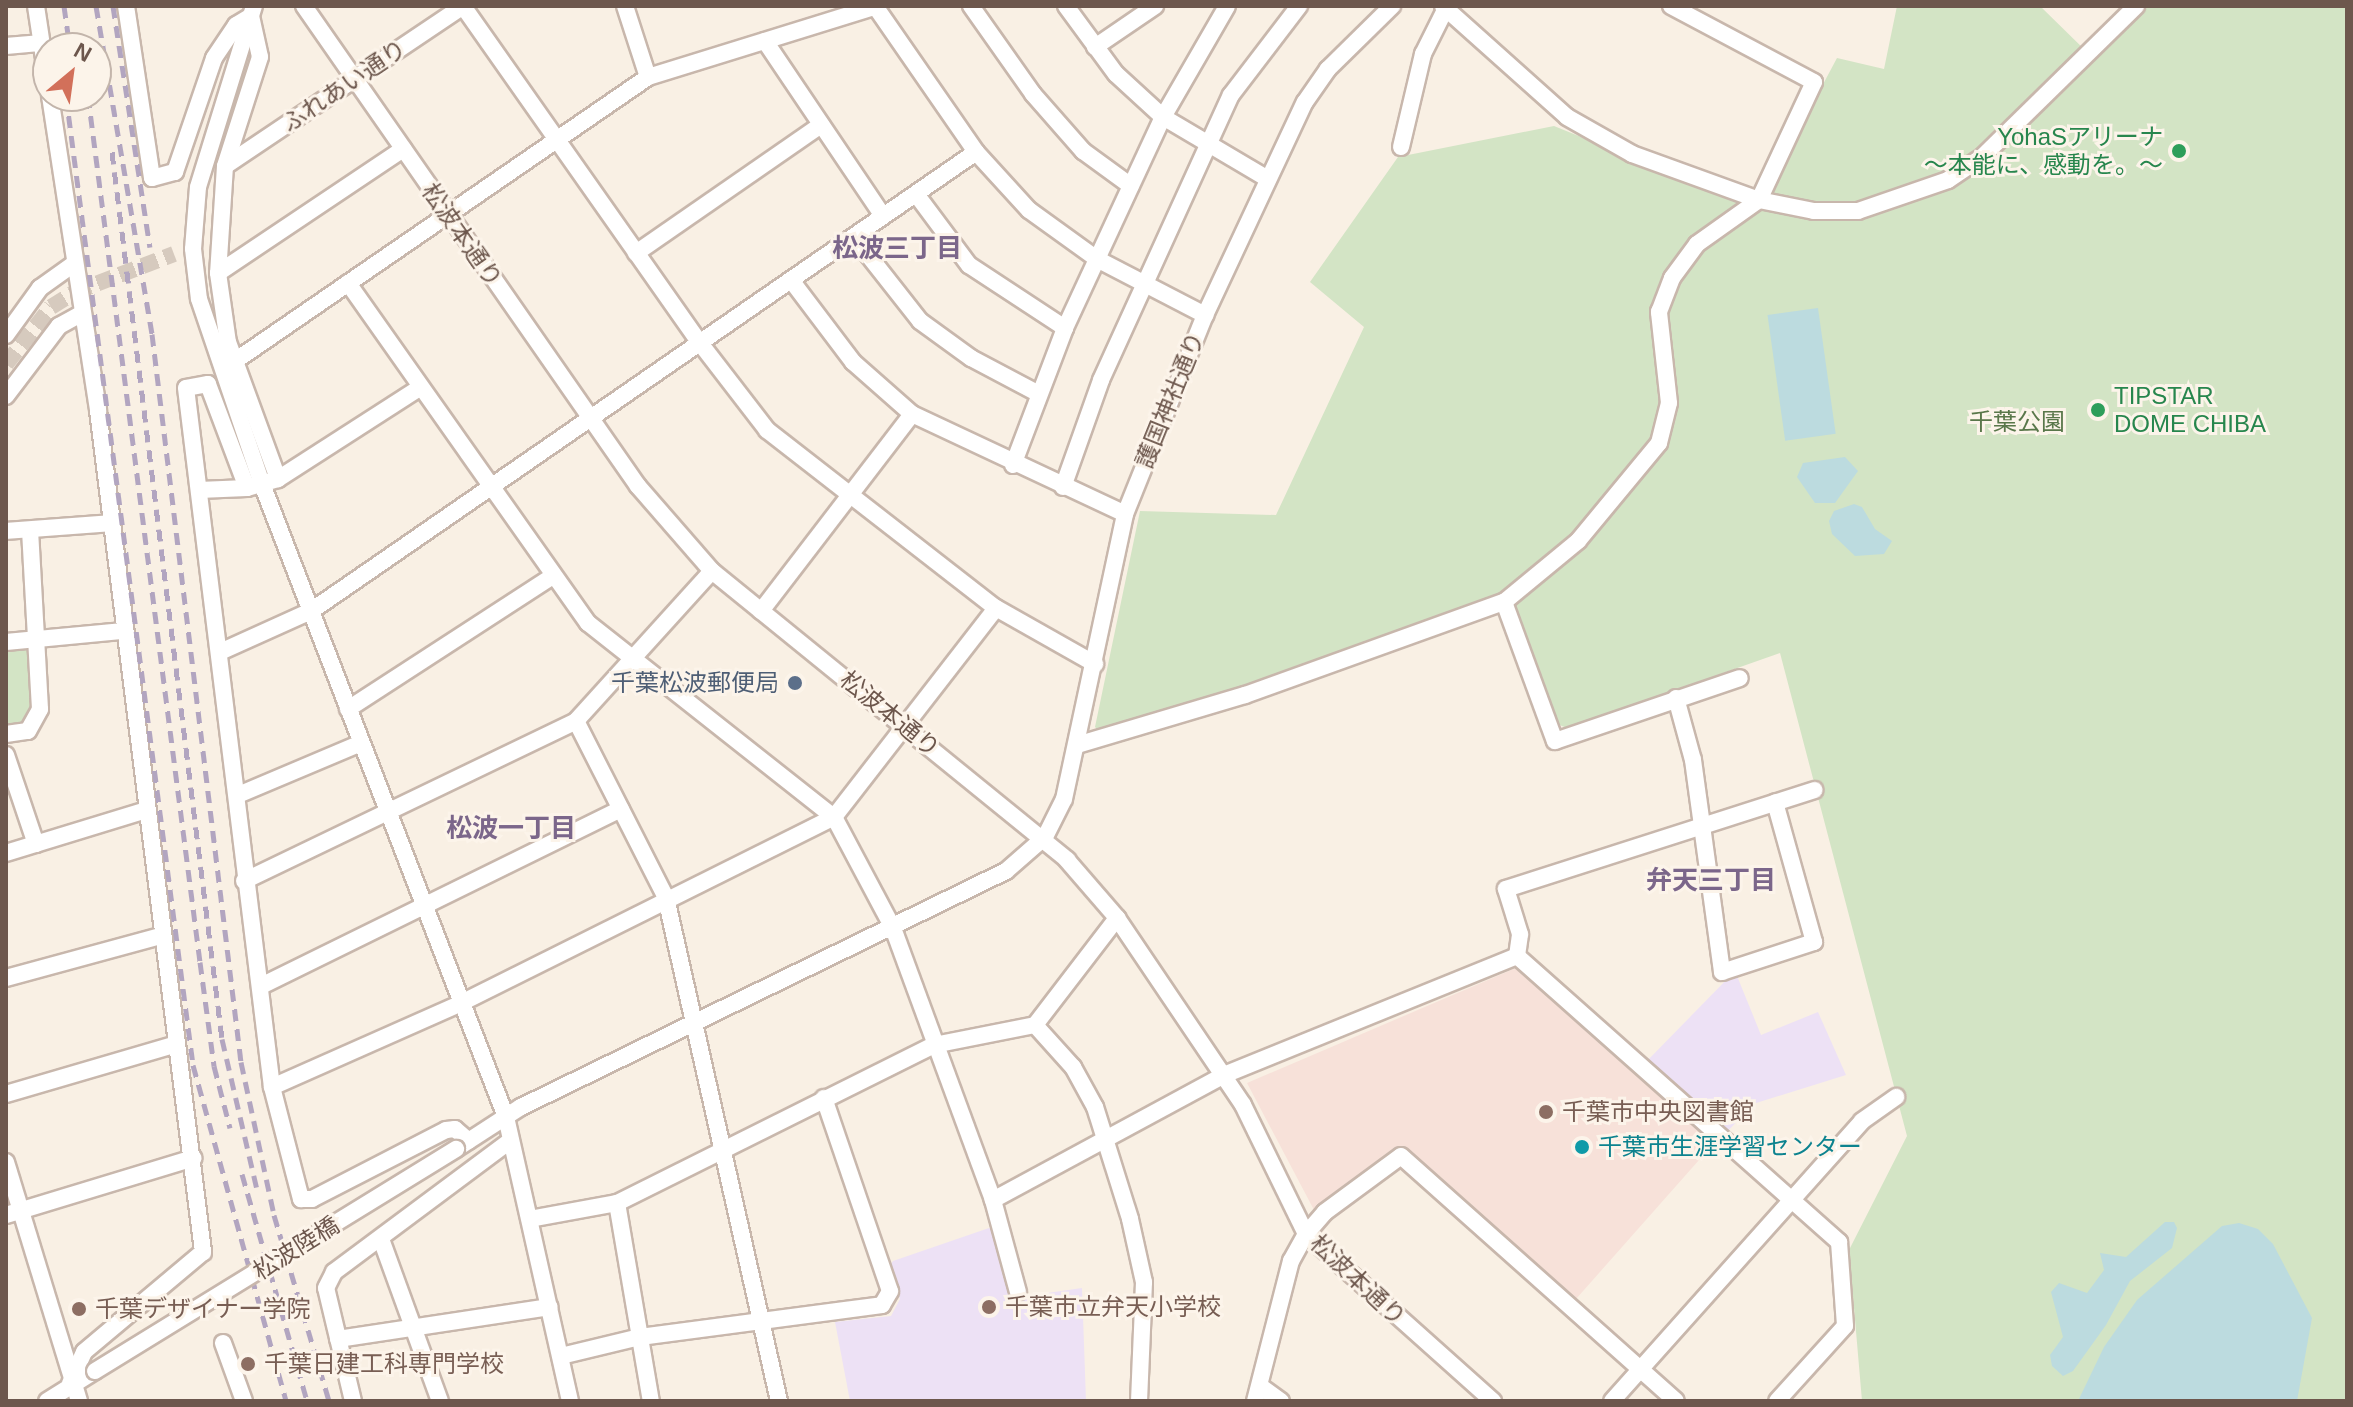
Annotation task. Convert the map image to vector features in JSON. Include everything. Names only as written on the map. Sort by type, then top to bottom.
[{"type":"street","points":[[36,6],[40,32]]},
{"type":"street","points":[[126,6],[152,178],[175,172],[214,58],[236,25],[252,11]]},
{"type":"street","name":"松波本通り","points":[[304,6],[638,486],[712,571],[1045,837],[1117,918],[1224,1075],[1306,1234],[1493,1401]]},
{"type":"street","points":[[463,6],[700,343],[767,430],[996,608],[1095,664]]},
{"type":"street","name":"ふれあい通り","points":[[225,166],[463,6]]},
{"type":"street","points":[[625,6],[648,77]]},
{"type":"street","points":[[235,361],[648,77],[876,6],[976,152],[1029,210],[1097,259],[1205,315]]},
{"type":"street","points":[[971,6],[1033,94],[1083,151],[1131,186]]},
{"type":"street","points":[[1066,6],[1095,47],[1163,117],[1266,178]]},
{"type":"street","points":[[1095,47],[1155,6]]},
{"type":"street","points":[[1013,465],[1065,328],[1163,117],[1227,6]]},
{"type":"street","points":[[1063,487],[1101,380],[1231,95],[1299,6]]},
{"type":"street","name":"護国神社通り","points":[[1045,837],[1061,810],[1125,514],[1205,315],[1266,178],[1328,69],[1392,6]]},
{"type":"street","points":[[1077,745],[1245,695],[1504,602],[1578,541],[1659,443],[1669,403],[1659,312],[1666,291],[1697,244],[1759,200],[1814,82],[1671,6]]},
{"type":"street","points":[[1401,147],[1423,54],[1444,7],[1567,117],[1632,154],[1759,200],[1835,213],[1882,207],[1937,186],[1981,158],[2136,6]]},
{"type":"street","points":[[252,11],[260,57],[225,166],[218,273],[262,484]]},
{"type":"street","points":[[252,11],[207,146],[198,187],[193,249],[208,336],[426,907],[459,1004],[506,1117],[570,1401]]},
{"type":"street","points":[[765,41],[883,216]]},
{"type":"street","points":[[6,46],[32,44]]},
{"type":"street","points":[[52,112],[112,523],[161,936],[194,1158],[203,1252],[84,1352],[70,1384]]},
{"type":"street","points":[[636,253],[821,125]]},
{"type":"street","points":[[218,273],[403,149]]},
{"type":"street","points":[[220,652],[311,611],[976,152]]},
{"type":"street","points":[[916,194],[969,265],[1065,328]]},
{"type":"street","points":[[854,237],[920,321],[971,358],[1039,394]]},
{"type":"street","points":[[174,254],[193,249]]},
{"type":"street","points":[[8,327],[40,288],[75,263]]},
{"type":"street","points":[[791,280],[853,362],[912,414],[1013,465],[1125,514]]},
{"type":"street","points":[[348,283],[551,577],[588,623],[631,662],[834,817],[893,928],[993,1200],[1018,1292]]},
{"type":"street","points":[[6,396],[59,326],[82,313]]},
{"type":"street","points":[[262,484],[208,384],[186,388],[238,795],[244,881],[261,986],[272,1087],[301,1199],[312,1199],[446,1130],[455,1129],[463,1145]]},
{"type":"street","points":[[199,490],[262,484],[419,388]]},
{"type":"street","points":[[761,611],[912,414]]},
{"type":"street","points":[[6,531],[112,523]]},
{"type":"street","points":[[6,734],[28,731],[40,709],[30,530]]},
{"type":"street","points":[[244,881],[389,814],[576,721],[712,571]]},
{"type":"street","points":[[348,709],[551,577]]},
{"type":"street","points":[[1504,602],[1555,741],[1740,678]]},
{"type":"street","points":[[272,1087],[459,1004],[666,898],[834,817],[996,608]]},
{"type":"street","points":[[6,642],[37,642],[123,631]]},
{"type":"street","points":[[1676,698],[1693,760],[1722,972],[1814,942],[1775,802]]},
{"type":"street","points":[[576,721],[666,898],[779,1401]]},
{"type":"street","points":[[238,795],[361,743]]},
{"type":"street","points":[[6,755],[36,844]]},
{"type":"street","points":[[1517,956],[1520,934],[1506,889],[1815,790]]},
{"type":"street","points":[[261,986],[621,809]]},
{"type":"street","points":[[6,853],[147,810]]},
{"type":"street","name":"松波陸橋","points":[[47,1401],[506,1117],[694,1020],[893,928],[1006,871],[1045,837]]},
{"type":"street","points":[[530,1219],[617,1203],[934,1045],[1035,1025],[1117,918]]},
{"type":"street","points":[[6,978],[161,936]]},
{"type":"street","points":[[993,1200],[1224,1075],[1517,956]]},
{"type":"street","points":[[1517,956],[1839,1242],[1845,1326],[1777,1401]]},
{"type":"street","points":[[1035,1025],[1073,1067],[1107,1139],[1144,1282],[1139,1401]]},
{"type":"street","points":[[6,1094],[177,1044]]},
{"type":"street","points":[[1612,1401],[1862,1121],[1896,1097]]},
{"type":"street","points":[[561,1356],[640,1337],[882,1305],[890,1291],[824,1098]]},
{"type":"street","points":[[353,1401],[326,1288],[334,1272],[510,1141]]},
{"type":"street","points":[[1281,1401],[1257,1394],[1291,1261],[1306,1234],[1325,1212],[1401,1156],[1676,1401]]},
{"type":"street","points":[[13,1213],[194,1158]]},
{"type":"street","points":[[6,1162],[13,1213],[70,1384],[79,1401]]},
{"type":"street","points":[[617,1203],[651,1401]]},
{"type":"street","points":[[381,1239],[440,1401]]},
{"type":"street","points":[[338,1339],[550,1307]]},
{"type":"street","points":[[223,1343],[244,1401]]},
{"type":"shaded area","points":[[1516,968],[1715,1142],[1576,1299],[1411,1151],[1395,1150],[1314,1210],[1247,1083]]},
{"type":"shaded area","points":[[1735,971],[1761,1035],[1818,1012],[1846,1075],[1753,1104],[1727,1132],[1646,1062]]},
{"type":"shaded area","name":"千葉市立弁天小学校","points":[[989,1228],[996,1233],[1012,1298],[1082,1288],[1086,1401],[850,1401],[835,1322],[891,1316],[900,1299],[888,1268],[893,1261]]},
{"type":"green space","name":"千葉公園","points":[[1897,6],[2040,6],[2090,55],[2146,6],[2347,6],[2347,1401],[1862,1401],[1849,1250],[1907,1136],[1780,653],[1567,728],[1552,722],[1500,595],[1322,660],[1100,732],[1095,727],[1140,511],[1276,515],[1364,327],[1310,282],[1398,157],[1554,126],[1757,208],[1837,58],[1884,69]]},
{"type":"green space","points":[[24,647],[34,652],[38,686],[26,727],[6,728],[6,648]]},
{"type":"water","points":[[1818,308],[1836,434],[1785,441],[1767,315]]},
{"type":"water","points":[[1845,457],[1858,471],[1835,503],[1815,503],[1797,477],[1803,463]]},
{"type":"water","points":[[1854,504],[1862,507],[1875,529],[1892,541],[1884,554],[1855,556],[1832,534],[1829,521],[1834,511]]},
{"type":"water","points":[[2165,1222],[2174,1222],[2177,1228],[2172,1248],[2130,1281],[2106,1325],[2073,1371],[2063,1376],[2052,1366],[2050,1355],[2063,1337],[2051,1292],[2059,1283],[2087,1293],[2104,1270],[2100,1253],[2126,1257]]},
{"type":"water","points":[[2239,1223],[2258,1229],[2273,1244],[2312,1318],[2297,1401],[2078,1401],[2104,1347],[2137,1300],[2222,1226]]},
{"type":"tunnel","points":[[6,364],[51,307],[75,292],[174,254]]},
{"type":"railway","points":[[64,6],[68,32]]},
{"type":"railway","points":[[96,6],[152,334],[241,1062],[274,1215],[329,1401]]},
{"type":"railway","points":[[113,6],[150,247]]},
{"type":"railway","points":[[68,112],[193,1065],[286,1401]]},
{"type":"railway","points":[[90,112],[214,1066],[230,1128]]},
{"type":"railway","points":[[112,152],[222,1039],[257,1190]]},
{"type":"railway","points":[[242,1174],[307,1401]]},
{"type":"place","name":"YohaSアリーナ ～本能に、感動を。～","points":[[2179,151]]},
{"type":"place","name":"TIPSTAR DOME CHIBA","points":[[2098,410]]},
{"type":"place","name":"千葉松波郵便局","points":[[795,683]]},
{"type":"place","name":"千葉市中央図書館","points":[[1546,1112]]},
{"type":"place","name":"千葉市生涯学習センター","points":[[1582,1147]]},
{"type":"place","name":"千葉市立弁天小学校","points":[[989,1307]]},
{"type":"place","name":"千葉デザイナー学院","points":[[79,1309]]},
{"type":"place","name":"千葉日建工科専門学校","points":[[248,1364]]},
{"type":"district","name":"松波三丁目","points":[[897,249]]},
{"type":"district","name":"松波一丁目","points":[[511,829]]},
{"type":"district","name":"弁天三丁目","points":[[1711,881]]}]
